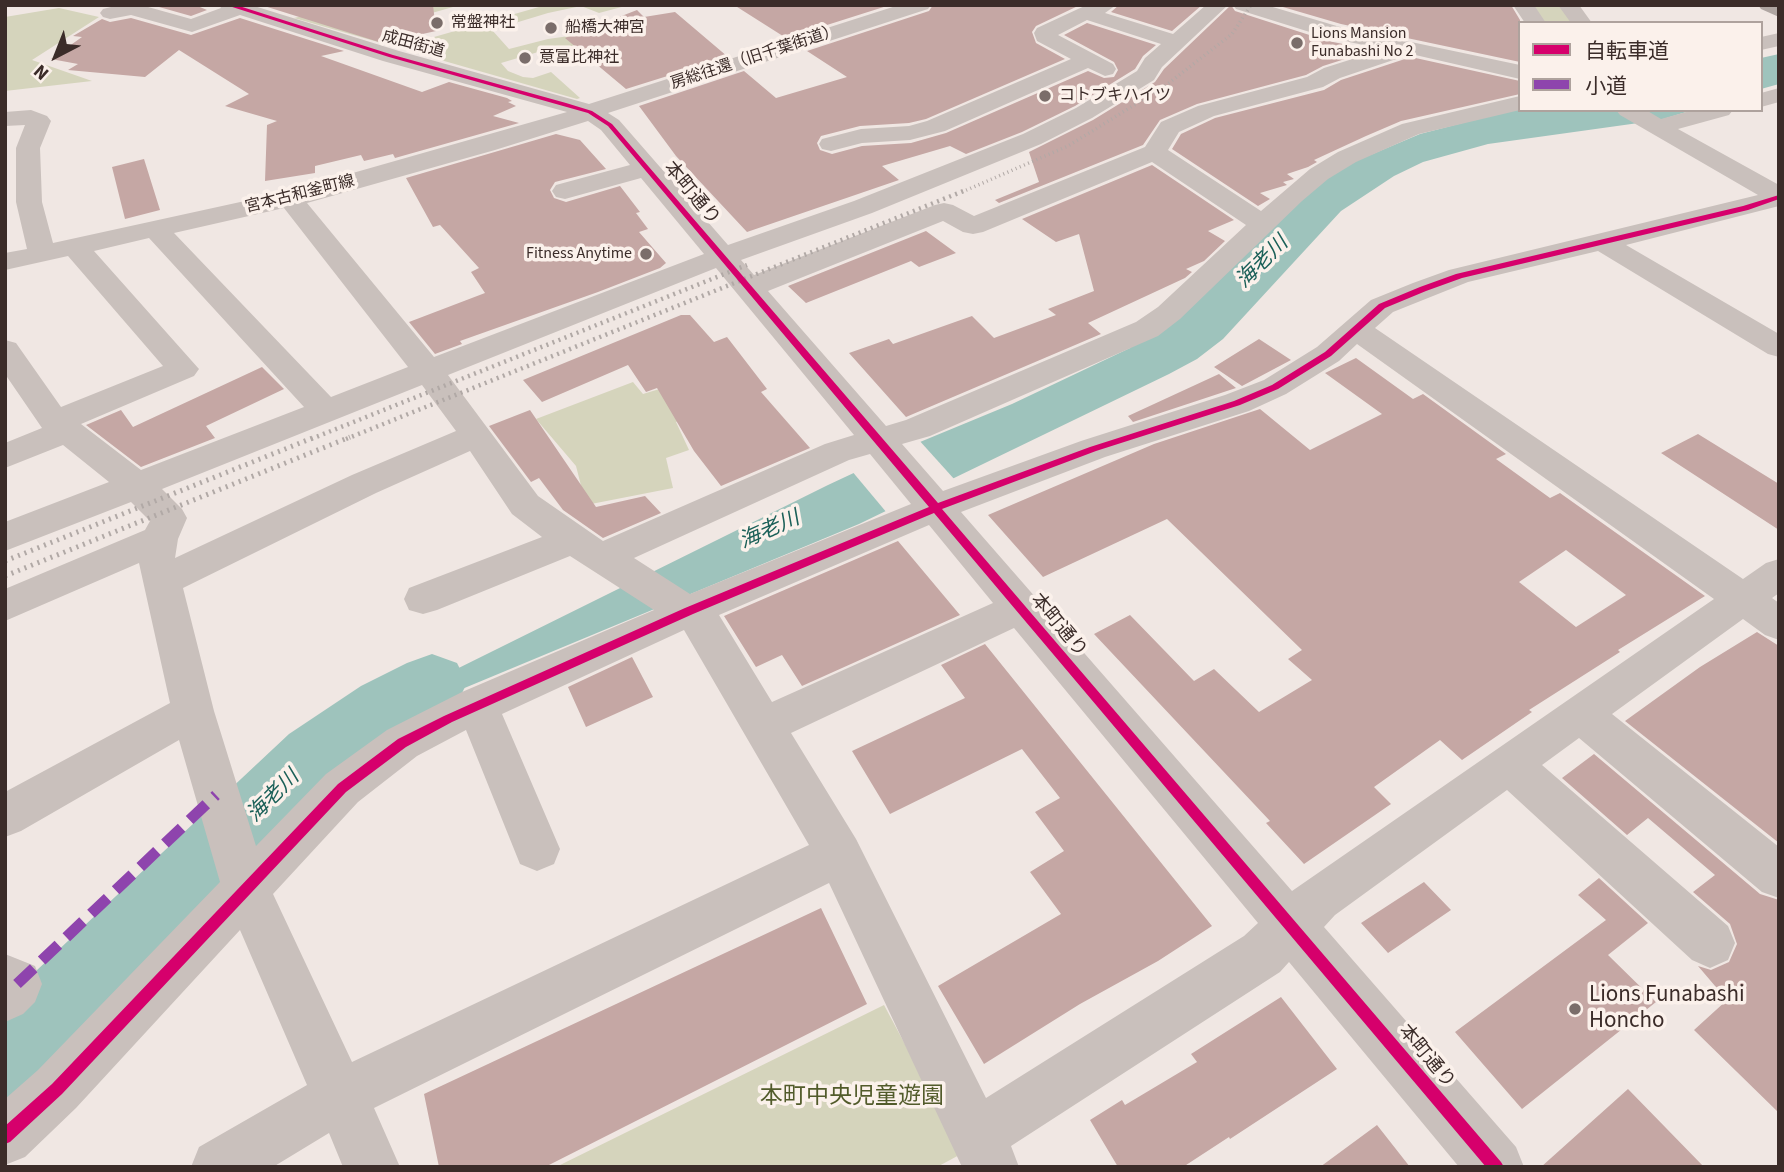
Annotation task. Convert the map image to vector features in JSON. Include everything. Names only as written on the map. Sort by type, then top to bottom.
[{"type":"highway","points":[[1768,5],[1779,11]]},
{"type":"street","name":"房総往還（旧千葉街道）","points":[[590,112],[921,5]]},
{"type":"street","points":[[5,537],[720,257],[963,168],[1032,139],[1146,75],[1153,63],[1218,5]]},
{"type":"street","points":[[1242,5],[1276,10],[1337,33],[1469,58],[1518,71]]},
{"type":"street","points":[[1523,5],[1535,21]]},
{"type":"street","points":[[1568,5],[1580,21]]},
{"type":"street","name":"成田街道","points":[[234,7],[590,112]]},
{"type":"street","points":[[110,13],[132,9],[192,26],[234,7]]},
{"type":"street","points":[[1135,82],[1086,61],[1045,36],[1045,33],[1095,9],[1177,42]]},
{"type":"street","points":[[748,288],[944,211],[973,226],[1154,152],[1170,127],[1206,111],[1315,82],[1332,73],[1410,47]]},
{"type":"street","points":[[831,144],[861,136],[910,133],[936,126],[1086,61]]},
{"type":"street","points":[[423,599],[600,555],[837,452],[883,446],[918,428],[1147,329],[1169,313],[1319,174],[1411,129],[1518,103]]},
{"type":"street","name":"本町通り","points":[[590,112],[610,125],[1496,1167]]},
{"type":"street","name":"宮本古和釜町線","points":[[5,262],[290,199],[526,134],[590,112]]},
{"type":"street","points":[[1644,120],[1706,112]]},
{"type":"street","points":[[5,119],[31,117],[39,121],[28,148],[17,204],[42,253]]},
{"type":"street","points":[[1644,120],[1779,196]]},
{"type":"street","points":[[1154,152],[1262,224]]},
{"type":"street","points":[[565,191],[646,168]]},
{"type":"street","points":[[5,1137],[57,1089],[244,883],[342,788],[369,765],[402,743],[682,607],[931,503],[1237,404],[1275,387],[1328,354],[1382,306],[1423,289],[1460,276],[1733,211],[1779,196]]},
{"type":"street","points":[[290,199],[428,371],[477,435],[525,505],[702,622],[839,854],[984,1151],[1262,954],[1318,899],[1779,573]]},
{"type":"street","points":[[154,228],[326,411]]},
{"type":"street","points":[[1602,242],[1778,345]]},
{"type":"street","points":[[5,456],[58,424],[183,369],[74,246]]},
{"type":"street","points":[[1357,330],[1779,624]]},
{"type":"street","points":[[5,350],[58,424],[136,485],[169,518],[159,539],[156,556],[193,711],[221,810],[244,883],[372,1167]]},
{"type":"street","points":[[5,428],[58,424]]},
{"type":"street","points":[[161,582],[365,484],[477,435]]},
{"type":"street","points":[[5,606],[159,539]]},
{"type":"street","points":[[765,725],[1020,608]]},
{"type":"street","points":[[477,705],[537,849]]},
{"type":"street","points":[[5,816],[193,711]]},
{"type":"street","points":[[1581,714],[1779,876]]},
{"type":"street","points":[[1509,764],[1710,943]]},
{"type":"street","points":[[219,1167],[340,1096],[839,854]]},
{"type":"green space","points":[[350,5],[460,5],[372,30],[420,41],[546,5],[629,5],[599,13],[581,6],[492,30],[509,49],[548,39],[626,28],[567,48],[555,47],[501,63],[508,71],[523,77],[533,78],[551,72],[580,98],[577,99],[294,18]]},
{"type":"green space","points":[[1530,5],[1563,5],[1575,21],[1542,21]]},
{"type":"green space","points":[[59,8],[99,17],[32,60],[92,81],[5,91],[5,17]]},
{"type":"green space","points":[[689,380],[710,411],[676,422],[689,450],[666,458],[673,488],[586,505],[576,466],[536,419],[633,382],[643,394]]},
{"type":"green space","name":"本町中央児童遊園","points":[[884,1005],[963,1153],[937,1167],[556,1167]]},
{"type":"water","points":[[1779,54],[1779,84],[1763,88],[1763,58]]},
{"type":"water","points":[[1518,109],[1518,112],[1686,112],[1660,120],[1488,144],[1423,162],[1394,176],[1341,211],[1223,339],[1197,359],[1169,374],[859,524],[337,741],[384,705],[828,485],[920,442],[1012,404],[1130,348],[1327,178],[1356,161],[1420,134]]},
{"type":"pier","points":[[918,439],[955,480],[887,513],[851,470]]},
{"type":"building","points":[[152,5],[195,5],[207,10],[191,16]]},
{"type":"building","points":[[261,5],[433,5],[436,31],[382,43]]},
{"type":"building","points":[[734,5],[890,5],[786,38]]},
{"type":"building","points":[[933,5],[1080,5],[1036,26],[1032,32],[1036,43],[1065,59],[926,119],[909,123],[860,126],[821,136],[817,143],[820,150],[832,154],[862,146],[911,143],[946,133],[1088,71],[1104,78],[1114,77],[1118,70],[1114,62],[1064,35],[1087,23],[1156,45],[1143,56],[1135,69],[1075,106],[1022,132],[966,154],[950,146],[882,166],[899,180],[747,232],[676,156],[639,106],[744,71],[776,98],[847,77],[807,51],[929,11]]},
{"type":"building","points":[[1119,5],[1202,5],[1172,31],[1111,12]]},
{"type":"building","points":[[1231,5],[1235,11],[1328,41],[1373,50],[1323,66],[1306,75],[1197,104],[1160,120],[1143,145],[999,203],[995,200],[1039,182],[1029,152],[1093,120],[1155,82],[1164,69]]},
{"type":"building","points":[[1276,5],[1511,5],[1520,20],[1518,62],[1341,24]]},
{"type":"building","points":[[637,10],[644,17],[675,12],[728,57],[626,89],[565,38]]},
{"type":"building","points":[[131,18],[191,35],[240,18],[344,51],[321,56],[422,92],[449,82],[507,98],[512,101],[508,102],[516,106],[493,116],[519,123],[395,158],[393,154],[364,161],[361,155],[315,166],[315,173],[265,181],[267,125],[277,121],[225,106],[249,94],[179,50],[145,77],[68,70],[78,64],[51,59],[82,37],[73,36],[102,19],[110,22]]},
{"type":"building","points":[[1411,57],[1518,81],[1518,94],[1401,121],[1366,136],[1314,160],[1317,162],[1308,167],[1287,174],[1294,179],[1283,182],[1287,185],[1260,193],[1270,199],[1258,206],[1172,149],[1181,134],[1215,118],[1324,90],[1341,80]]},
{"type":"building","points":[[556,134],[580,140],[606,169],[555,182],[550,190],[554,198],[566,202],[620,186],[640,212],[636,213],[648,229],[639,232],[666,263],[660,268],[598,292],[460,341],[462,344],[435,354],[409,322],[485,293],[471,272],[479,268],[440,225],[433,227],[406,178]]},
{"type":"building","points":[[144,159],[160,210],[125,219],[112,167]]},
{"type":"building","points":[[1152,165],[1234,220],[1208,231],[1225,241],[1204,261],[1186,269],[1192,272],[1185,278],[1088,323],[1101,334],[906,417],[849,353],[889,339],[893,344],[972,316],[994,338],[1056,315],[1048,309],[1094,291],[1079,234],[1056,242],[1022,219]]},
{"type":"building","points":[[926,231],[956,253],[919,267],[911,261],[806,303],[788,286]]},
{"type":"building","points":[[681,315],[690,315],[714,342],[727,337],[767,389],[761,392],[810,448],[721,486],[694,451],[657,388],[646,392],[628,365],[542,402],[523,380]]},
{"type":"building","points":[[1259,339],[1291,360],[1242,386],[1214,367]]},
{"type":"building","points":[[1356,358],[1413,399],[1423,394],[1506,454],[1496,459],[1550,498],[1560,493],[1705,596],[1529,710],[1532,712],[1462,760],[1440,740],[1374,787],[1391,804],[1304,864],[1266,823],[1270,821],[1094,634],[1130,615],[1194,681],[1214,669],[1259,712],[1312,680],[1288,659],[1302,650],[1167,519],[1043,577],[988,515],[1154,444],[1260,409],[1310,450],[1382,414],[1325,373]],"holes":[[[1566,550],[1626,595],[1576,627],[1519,582]]]},
{"type":"building","points":[[262,367],[284,389],[206,426],[215,438],[141,467],[86,425],[121,410],[133,427]]},
{"type":"building","points":[[1219,374],[1236,388],[1133,422],[1128,416]]},
{"type":"building","points":[[530,410],[596,507],[645,496],[661,513],[603,538],[563,510],[539,478],[531,482],[489,426]]},
{"type":"building","points":[[1698,434],[1779,484],[1779,530],[1661,453]]},
{"type":"building","points":[[898,541],[960,615],[802,686],[782,655],[756,667],[724,616]]},
{"type":"building","points":[[1757,632],[1779,646],[1779,843],[1625,721],[1700,667]]},
{"type":"building","points":[[985,644],[1212,926],[984,1064],[938,986],[1061,914],[1030,872],[1064,851],[1035,812],[1060,798],[1022,749],[890,814],[852,751],[965,698],[941,665]]},
{"type":"building","points":[[632,657],[653,697],[586,727],[568,687]]},
{"type":"building","points":[[1594,754],[1760,894],[1779,900],[1779,1113],[1694,1030],[1727,1000],[1698,966],[1711,970],[1729,962],[1737,944],[1730,924],[1693,892],[1715,875],[1648,818],[1627,835],[1562,778]]},
{"type":"building","name":"Lions Funabashi Honcho","points":[[1599,878],[1648,923],[1608,955],[1656,1002],[1522,1109],[1455,1032],[1606,920],[1578,895]]},
{"type":"building","points":[[1424,882],[1451,910],[1388,953],[1361,923]]},
{"type":"building","points":[[821,908],[867,1004],[545,1167],[439,1167],[424,1094]]},
{"type":"building","points":[[1281,997],[1337,1069],[1183,1167],[1118,1167],[1090,1120],[1122,1100],[1125,1105],[1197,1062],[1191,1054]]},
{"type":"building","points":[[1628,1089],[1704,1167],[1541,1167]]},
{"type":"building","points":[[1377,1125],[1410,1167],[1320,1167]]},
{"type":"waterway","name":"海老川","points":[[5,1062],[315,757],[386,707],[432,683]]},
{"type":"railway","points":[[962,192],[1068,146],[1165,86],[1232,34],[1251,5]]},
{"type":"railway","points":[[346,439],[966,190]]},
{"type":"railway","points":[[311,439],[747,265]]},
{"type":"railway","points":[[5,561],[315,437]]},
{"type":"railway","points":[[5,576],[350,437]]},
{"type":"marked path","points":[[17,984],[216,795]]},
{"type":"cycle path","points":[[229,5],[391,56],[590,112],[610,125],[1496,1167]]},
{"type":"cycle path","points":[[5,1137],[57,1089],[342,788],[402,743],[448,719],[689,611],[935,508],[1093,449],[1237,403],[1275,387],[1328,354],[1382,306],[1423,289],[1459,276],[1745,208],[1779,197]]},
{"type":"place","name":"常盤神社","points":[[437,23]]},
{"type":"place","name":"船橋大神宮","points":[[551,28]]},
{"type":"place","name":"Lions Mansion Funabashi No 2","points":[[1297,43]]},
{"type":"place","name":"意富比神社","points":[[525,58]]},
{"type":"place","name":"コトブキハイツ","points":[[1045,96]]},
{"type":"place","name":"Fitness Anytime","points":[[646,254]]},
{"type":"place","name":"Lions Funabashi Honcho","points":[[1575,1009]]}]
